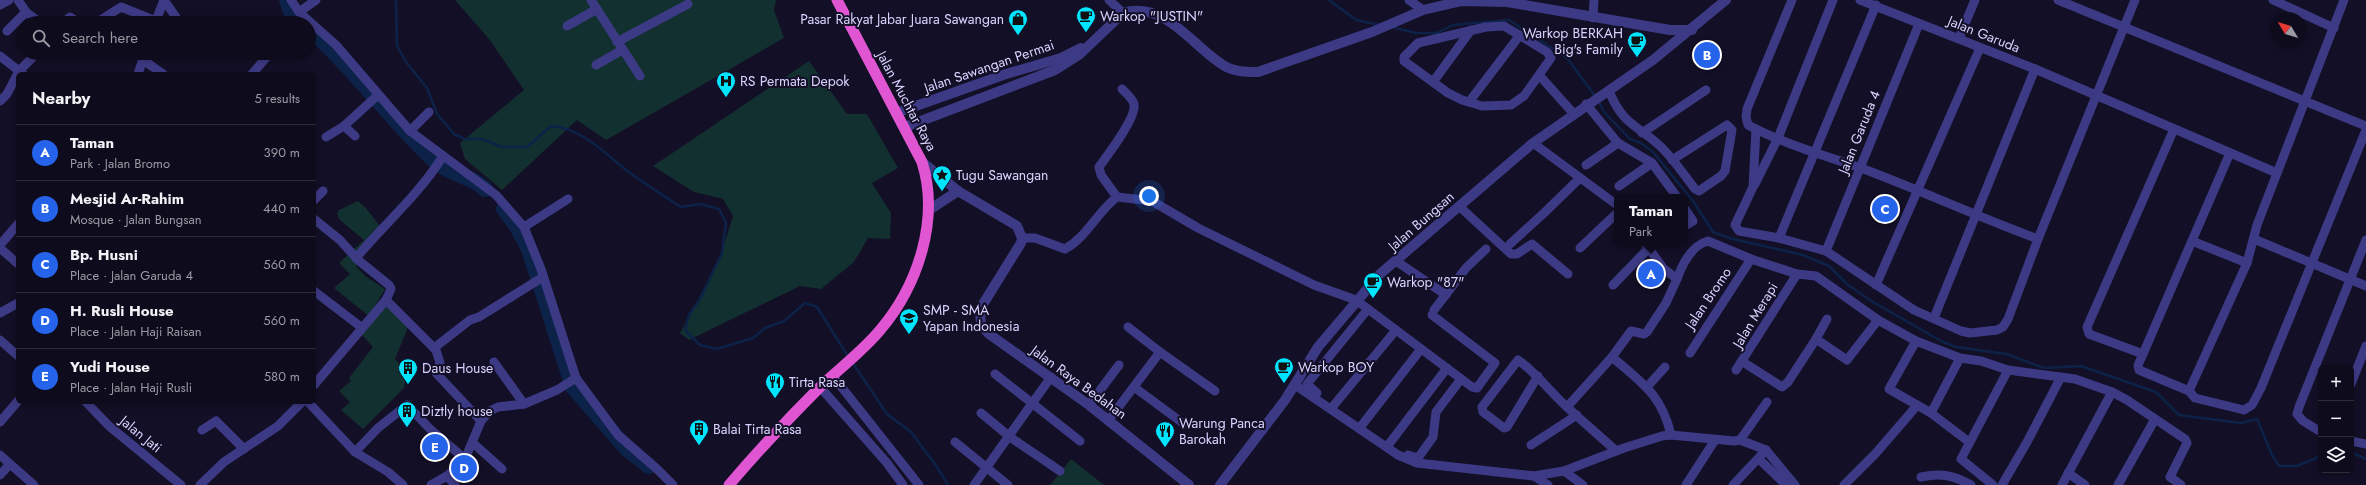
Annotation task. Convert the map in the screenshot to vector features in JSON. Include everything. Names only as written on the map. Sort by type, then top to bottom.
[{"type":"highway","name":"Jalan Muchtar Raya","points":[[729,485],[820,387],[881,330],[909,287],[921,257],[929,210],[926,173],[905,127],[896,113],[837,0]]},
{"type":"street","points":[[0,5],[9,0]]},
{"type":"street","points":[[18,0],[26,12],[31,16]]},
{"type":"street","points":[[158,16],[164,0]]},
{"type":"street","points":[[164,0],[175,16]]},
{"type":"street","points":[[291,0],[301,16]]},
{"type":"street","points":[[304,16],[316,0]]},
{"type":"street","points":[[591,0],[640,76]]},
{"type":"street","points":[[1409,0],[1423,10]]},
{"type":"street","points":[[1593,18],[1594,0]]},
{"type":"street","name":"Jalan Bungsan","points":[[1220,485],[1295,385],[1318,347],[1356,300],[1380,274],[1533,143],[1573,113],[1605,93],[1692,30],[1726,0]]},
{"type":"street","points":[[1792,0],[1747,109],[1746,121],[1756,129],[1815,154],[1860,168],[1976,216],[2038,239]]},
{"type":"street","points":[[1834,0],[1778,138],[1737,219],[1736,228],[1743,233],[1779,238],[1826,251],[1914,310],[1934,318],[1954,329],[1970,333],[2003,328],[2135,0]]},
{"type":"street","name":"Jalan Garuda","points":[[1860,0],[1876,5],[1919,24],[1959,38],[1980,48],[2035,69],[2277,173]]},
{"type":"street","points":[[1959,38],[1975,0]]},
{"type":"street","points":[[2058,0],[2366,126]]},
{"type":"street","points":[[2273,0],[2334,28]]},
{"type":"street","points":[[2189,391],[2247,263],[2277,173],[2344,0]]},
{"type":"street","name":"Jalan Sawangan Permai","points":[[905,127],[976,100],[1063,61],[1090,44],[1123,14],[1139,9],[1156,12],[1170,17],[1222,65],[1238,72],[1258,72],[1372,32],[1423,10],[1462,1],[1507,2],[1551,8],[1593,18],[1670,30],[1692,30]]},
{"type":"street","points":[[1115,2],[1123,14]]},
{"type":"street","points":[[596,65],[620,46],[688,4]]},
{"type":"street","points":[[1779,238],[1876,5]]},
{"type":"street","points":[[107,16],[121,7],[142,16]]},
{"type":"street","points":[[567,26],[597,9]]},
{"type":"street","points":[[22,16],[26,12]]},
{"type":"street","points":[[7,31],[16,22]]},
{"type":"street","name":"Jalan Garuda 4","points":[[1826,251],[1919,24]]},
{"type":"street","points":[[1504,26],[1520,36],[1547,52],[1551,58],[1540,76],[1524,96],[1511,105],[1482,106],[1448,93],[1406,64],[1404,57],[1418,43],[1470,30],[1504,26]]},
{"type":"street","points":[[316,29],[336,45],[375,97],[439,161],[496,195],[524,227],[574,378],[618,435],[673,485]]},
{"type":"street","points":[[1433,82],[1470,30]]},
{"type":"street","points":[[1469,102],[1520,36]]},
{"type":"street","points":[[1876,285],[1980,48]]},
{"type":"street","points":[[0,56],[21,72],[31,60]]},
{"type":"street","points":[[139,72],[143,60]]},
{"type":"street","points":[[148,60],[162,72]]},
{"type":"street","points":[[254,72],[264,60]]},
{"type":"street","name":"Jalan Sawangan Permai","points":[[896,113],[971,86],[1063,61]]},
{"type":"street","points":[[1934,318],[2035,69]]},
{"type":"street","points":[[1540,76],[1573,113]]},
{"type":"street","points":[[0,102],[16,80]]},
{"type":"street","points":[[971,86],[976,100]]},
{"type":"street","points":[[1117,197],[1101,175],[1100,167],[1120,137],[1134,108],[1132,100],[1122,89]]},
{"type":"street","points":[[1642,133],[1706,90]]},
{"type":"street","points":[[1605,93],[1622,116],[1660,146],[1695,189],[1704,189],[1725,171],[1732,130],[1727,125],[1672,160]]},
{"type":"street","points":[[326,137],[344,126],[375,97]]},
{"type":"street","points":[[1588,103],[1618,143],[1652,163],[1673,194]]},
{"type":"street","points":[[410,131],[429,112]]},
{"type":"street","points":[[344,126],[355,136]]},
{"type":"street","points":[[1753,187],[1756,129]]},
{"type":"street","points":[[2143,354],[2089,334],[2087,327],[2174,129]]},
{"type":"street","points":[[2230,153],[2138,366],[2139,370],[2189,391],[2195,398],[2206,402],[2244,410],[2250,408],[2261,388],[2366,130]]},
{"type":"street","points":[[1533,143],[1614,203]]},
{"type":"street","points":[[1586,165],[1618,143]]},
{"type":"street","points":[[356,258],[377,233],[406,206],[425,183],[439,161]]},
{"type":"street","points":[[922,162],[958,191],[1017,226],[1022,238],[1035,238],[1064,249],[1073,245],[1106,205],[1117,197],[1152,201],[1198,228],[1314,285],[1356,300],[1461,379],[1472,387],[1477,388],[1495,363],[1433,312],[1466,268],[1486,249]]},
{"type":"street","points":[[1619,186],[1652,163]]},
{"type":"street","points":[[1510,244],[1580,178]]},
{"type":"street","points":[[316,198],[323,191]]},
{"type":"street","points":[[929,210],[958,191]]},
{"type":"street","points":[[524,227],[568,199]]},
{"type":"street","points":[[1460,207],[1511,254],[1517,254],[1532,244],[1568,274]]},
{"type":"street","points":[[1688,214],[1693,221],[1688,224]]},
{"type":"street","points":[[1580,248],[1614,216]]},
{"type":"street","points":[[316,221],[340,240],[356,258],[389,285],[391,290],[386,300],[361,327],[316,383]]},
{"type":"street","points":[[0,245],[16,226]]},
{"type":"street","name":"Jalan Raya Bedahan","points":[[1022,238],[1021,243],[986,297],[980,309],[979,318],[989,334],[1089,405],[1189,485]]},
{"type":"street","points":[[2254,239],[2312,265],[2366,286]]},
{"type":"street","points":[[2318,430],[2303,422],[2297,414],[2366,240]]},
{"type":"street","points":[[1567,407],[1612,357],[1631,331],[1644,334],[1647,332],[1666,303],[1688,257],[1699,244],[1708,241],[1751,259],[1797,274],[1816,276],[1878,320],[1916,340],[1960,358],[1981,362],[2008,370],[2075,379],[2112,392],[2127,400],[2185,439],[2187,443],[2170,477],[2181,485]]},
{"type":"street","points":[[2192,241],[2247,263]]},
{"type":"street","points":[[1612,285],[1646,246],[1664,268],[1677,279]]},
{"type":"street","points":[[0,248],[16,262]]},
{"type":"street","name":"Jalan Bromo","points":[[1690,353],[1751,259]]},
{"type":"street","points":[[1396,261],[1446,294]]},
{"type":"street","name":"Jalan Merapi","points":[[1736,370],[1743,362],[1797,274]]},
{"type":"street","points":[[434,348],[470,320],[479,317],[540,279]]},
{"type":"street","points":[[316,293],[361,327]]},
{"type":"street","points":[[386,300],[434,348],[439,357],[436,373],[481,421]]},
{"type":"street","points":[[0,313],[16,304]]},
{"type":"street","points":[[1368,309],[1307,384],[1334,405],[1389,444],[1413,458],[1418,458],[1433,437],[1436,412],[1461,379]]},
{"type":"street","points":[[1743,362],[1782,386],[1788,382],[1828,319]]},
{"type":"street","points":[[1816,340],[1847,360],[1878,320]]},
{"type":"street","points":[[1128,327],[1215,391]]},
{"type":"street","points":[[1334,405],[1396,330]]},
{"type":"street","points":[[0,340],[16,354]]},
{"type":"street","points":[[1916,340],[1889,388],[1932,413],[1969,442]]},
{"type":"street","points":[[2354,376],[2366,346]]},
{"type":"street","points":[[1362,425],[1421,349]]},
{"type":"street","points":[[1108,420],[1160,352]]},
{"type":"street","points":[[1612,357],[1647,387],[1666,414],[1671,435]]},
{"type":"street","points":[[1932,413],[1960,358]]},
{"type":"street","points":[[1538,376],[1507,427],[1500,426],[1483,412],[1482,407],[1518,360],[1538,376],[1567,407],[1616,451]]},
{"type":"street","points":[[494,362],[524,404]]},
{"type":"street","points":[[1089,405],[1119,365]]},
{"type":"street","points":[[1647,387],[1665,367]]},
{"type":"street","points":[[1389,444],[1447,368]]},
{"type":"street","points":[[1992,485],[1960,459],[2008,370]]},
{"type":"street","points":[[836,372],[919,485]]},
{"type":"street","points":[[996,374],[1080,441]]},
{"type":"street","points":[[974,485],[1010,437],[1051,377]]},
{"type":"street","points":[[2002,485],[2027,442],[2061,377]]},
{"type":"street","points":[[431,485],[447,476],[465,459],[481,421],[490,411],[498,407],[524,404],[557,390],[574,378]]},
{"type":"street","points":[[1295,385],[1410,461],[1531,479],[1548,485]]},
{"type":"street","points":[[820,387],[886,463],[903,485]]},
{"type":"street","points":[[1134,387],[1184,424]]},
{"type":"street","points":[[2062,485],[2112,392]]},
{"type":"street","points":[[1740,440],[1767,402]]},
{"type":"street","points":[[0,422],[16,403]]},
{"type":"street","name":"Jalan Jati","points":[[88,404],[109,426],[181,485]]},
{"type":"street","points":[[200,485],[224,462],[278,426],[300,404]]},
{"type":"street","points":[[310,404],[355,452],[388,472],[403,485]]},
{"type":"street","points":[[355,452],[378,428],[407,405],[431,430],[465,459]]},
{"type":"street","points":[[1844,485],[1876,453],[1914,410]]},
{"type":"street","points":[[981,413],[1010,437],[1060,471]]},
{"type":"street","points":[[1531,445],[1577,415]]},
{"type":"street","points":[[2118,485],[2155,419]]},
{"type":"street","points":[[202,430],[216,421],[244,449]]},
{"type":"street","points":[[1531,479],[1564,471],[1651,438],[1671,435],[1715,440],[1740,440],[1766,450],[1795,485]]},
{"type":"street","points":[[1686,485],[1715,440]]},
{"type":"street","points":[[473,442],[502,469]]},
{"type":"street","points":[[955,442],[1008,485]]},
{"type":"street","points":[[2354,442],[2366,444]]},
{"type":"street","points":[[1733,485],[1734,482],[1759,459],[1766,450]]},
{"type":"street","points":[[0,455],[34,485]]},
{"type":"street","points":[[1759,459],[1786,485]]},
{"type":"street","points":[[0,476],[10,464]]},
{"type":"street","points":[[1564,471],[1582,485]]},
{"type":"street","points":[[1921,477],[1938,473],[1955,476],[1971,485]]},
{"type":"street","points":[[2068,473],[2085,485]]},
{"type":"street","points":[[447,476],[454,485]]},
{"type":"green space","points":[[455,0],[776,0],[774,10],[784,38],[606,140],[577,120],[502,190],[465,159],[460,143],[524,90],[489,39]]},
{"type":"green space","points":[[809,61],[847,114],[867,114],[898,168],[872,183],[891,213],[890,239],[868,238],[854,262],[821,289],[800,286],[689,340],[680,333],[719,261],[733,216],[723,199],[694,192],[653,166]]},
{"type":"green space","points":[[358,201],[365,207],[380,226],[356,266],[365,276],[385,289],[369,316],[334,288],[350,274],[339,263],[364,240],[340,220],[337,214],[339,210]]},
{"type":"green space","points":[[387,305],[409,325],[395,359],[407,373],[404,388],[363,429],[341,410],[350,402],[339,391],[351,381],[349,378],[373,347],[361,334]]},
{"type":"green space","points":[[1071,459],[1104,485],[1050,485]]},
{"type":"waterway","points":[[287,0],[291,12],[295,16]]},
{"type":"waterway","points":[[396,0],[397,46],[406,62],[427,88],[437,114],[454,134],[465,139],[482,139],[502,147],[527,147],[551,126],[563,128],[575,132],[595,144],[623,168],[681,207],[700,204],[719,209],[726,223],[722,253],[700,299],[689,315],[685,330],[700,345],[717,349],[753,338],[765,328],[784,321],[805,303],[817,307],[849,358]]},
{"type":"waterway","points":[[1329,0],[1356,20],[1379,25]]},
{"type":"waterway","points":[[1391,27],[1416,33],[1437,33],[1453,25],[1509,20],[1567,58],[1595,96]]},
{"type":"waterway","points":[[316,35],[342,60],[435,161],[441,166],[474,181],[485,189]]},
{"type":"waterway","points":[[1598,100],[1604,112],[1630,139],[1641,143],[1653,152],[1687,194]]},
{"type":"waterway","points":[[1688,195],[1713,232],[1733,239],[1803,255],[1829,266],[1848,285],[1873,302],[1941,341],[1956,347],[2006,354],[2044,368],[2081,366],[2156,392],[2179,415],[2241,423],[2257,419],[2272,455],[2279,466],[2297,466],[2318,457]]},
{"type":"waterway","points":[[504,209],[516,225],[529,249],[573,387],[627,449],[649,466]]},
{"type":"waterway","points":[[852,362],[887,414],[911,432],[937,467],[948,485]]},
{"type":"waterway","points":[[2354,453],[2366,459]]},
{"type":"place","name":"Warkop \"JUSTIN\"","points":[[1086,33]]},
{"type":"place","name":"Pasar Rakyat Jabar Juara Sawangan","points":[[1018,36]]},
{"type":"place","name":"Mesjid Ar-Rahim","points":[[1707,55]]},
{"type":"place","name":"Warkop BERKAH Big's Family","points":[[1637,58]]},
{"type":"place","name":"RS Permata Depok","points":[[726,98]]},
{"type":"place","name":"Tugu Sawangan","points":[[942,192]]},
{"type":"place","name":"Bp. Husni","points":[[1885,209]]},
{"type":"place","name":"Taman","points":[[1651,274]]},
{"type":"place","name":"Warkop \"87\"","points":[[1373,299]]},
{"type":"place","name":"SMP - SMA Yapan Indonesia","points":[[909,335]]},
{"type":"place","name":"Warkop BOY","points":[[1284,384]]},
{"type":"place","name":"Daus House","points":[[408,385]]},
{"type":"place","name":"Tirta Rasa","points":[[775,399]]},
{"type":"place","name":"Diztly house","points":[[407,428]]},
{"type":"place","name":"Balai Tirta Rasa","points":[[699,446]]},
{"type":"place","name":"Yudi House","points":[[435,447]]},
{"type":"place","name":"Warung Panca Barokah","points":[[1165,448]]},
{"type":"place","name":"H. Rusli House","points":[[464,468]]}]
